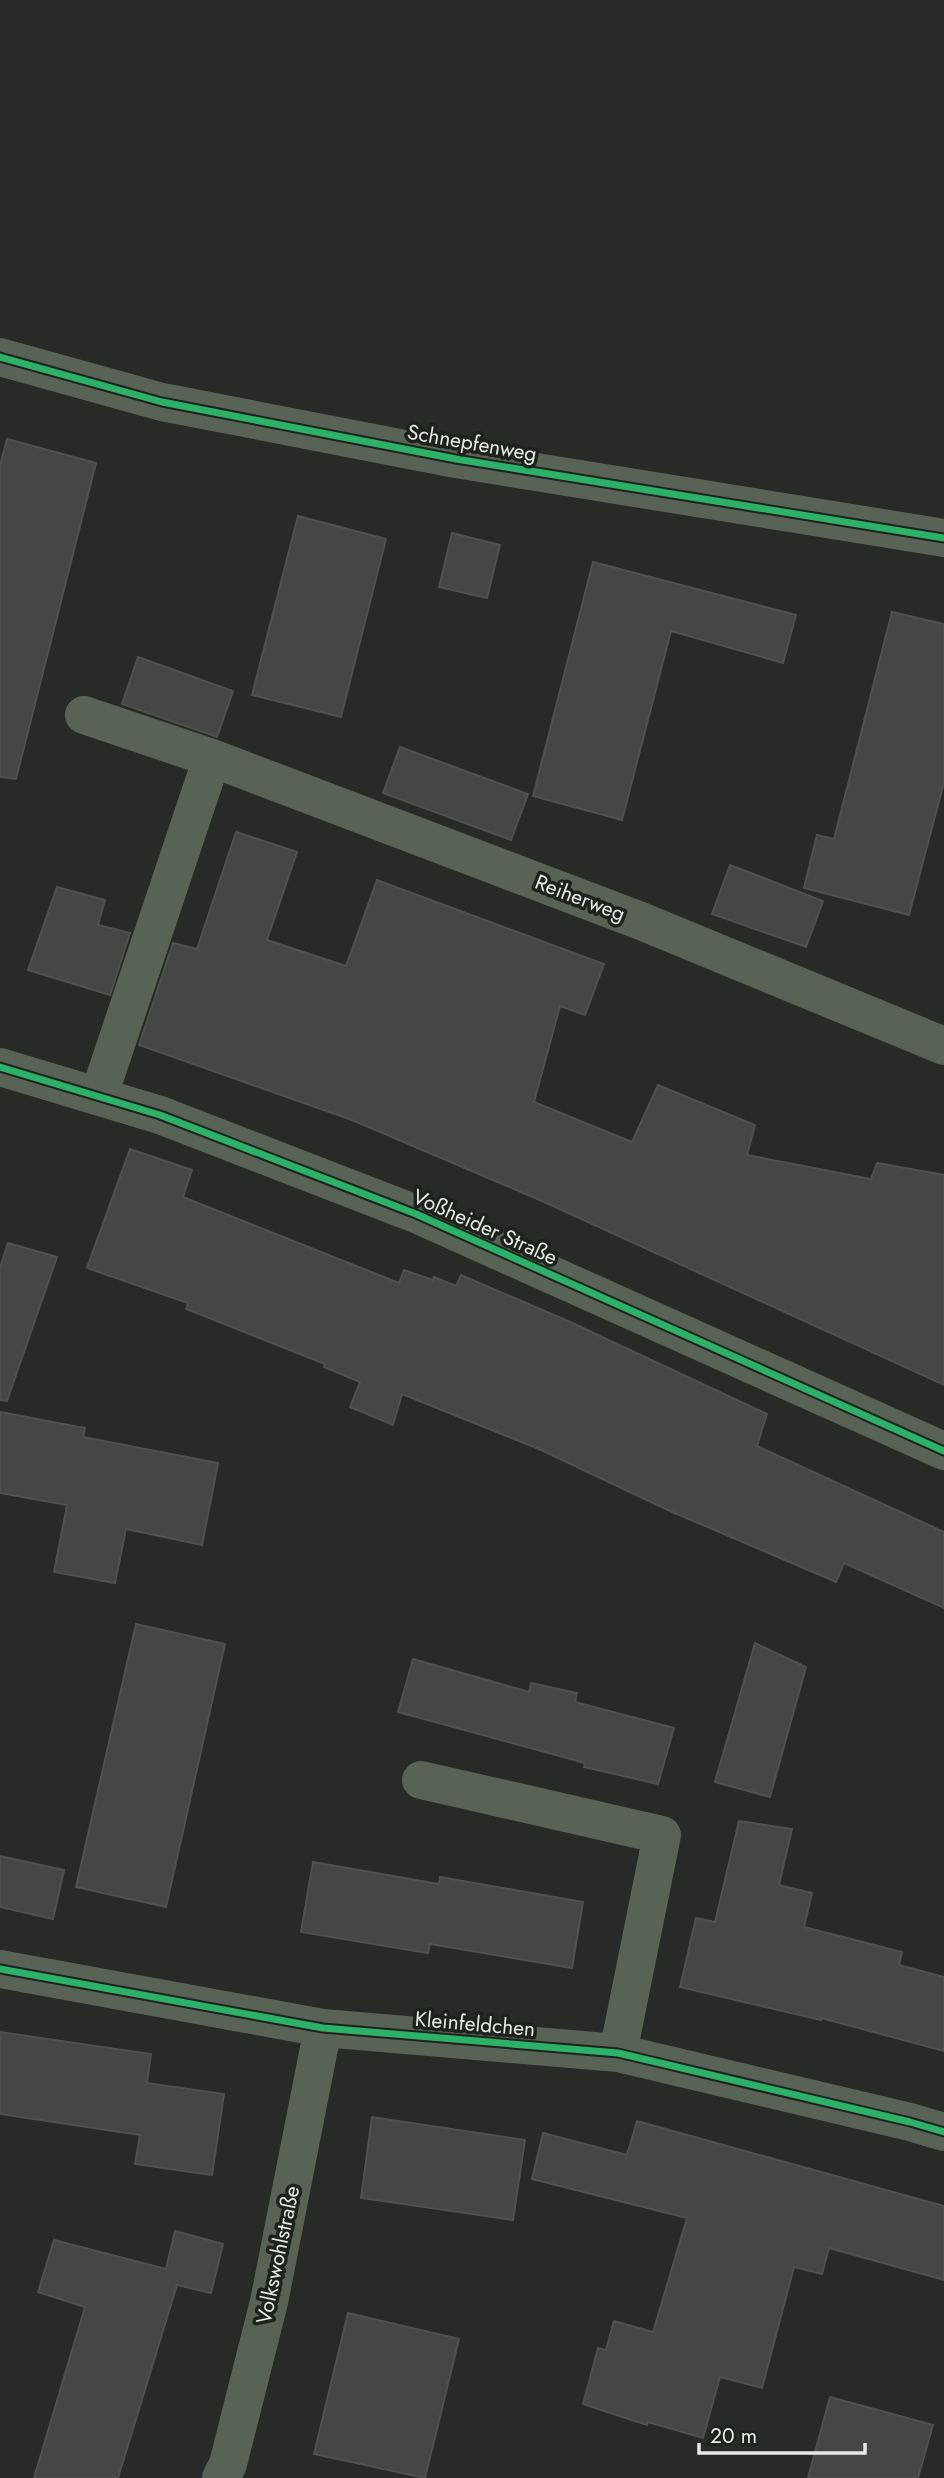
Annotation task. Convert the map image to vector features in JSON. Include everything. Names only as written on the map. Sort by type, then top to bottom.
[{"type":"street","name":"Schnepfenweg","points":[[0,357],[162,402],[443,456],[944,538]]},
{"type":"street","name":"Reiherweg","points":[[84,715],[212,758],[641,921],[944,1046]]},
{"type":"street","points":[[99,1095],[212,758]]},
{"type":"street","name":"Voßheider Straße","points":[[0,1067],[160,1115],[416,1214],[944,1451]]},
{"type":"street","points":[[421,1780],[662,1835],[618,2053]]},
{"type":"street","name":"Kleinfeldchen","points":[[0,1969],[323,2028],[618,2053],[944,2132]]},
{"type":"street","name":"Volkswohlstraße","points":[[221,2478],[228,2464],[269,2302],[323,2028]]},
{"type":"building","points":[[7,439],[96,463],[16,779],[0,777],[0,466]]},
{"type":"building","points":[[298,516],[386,539],[341,717],[252,695]]},
{"type":"building","points":[[452,533],[500,545],[487,598],[439,587]]},
{"type":"building","points":[[593,562],[796,615],[783,663],[671,631],[622,820],[533,796]]},
{"type":"building","points":[[892,612],[944,624],[944,782],[909,915],[804,888],[817,835],[834,839]]},
{"type":"building","points":[[138,657],[233,691],[217,737],[122,704]]},
{"type":"building","points":[[400,747],[528,794],[511,840],[383,793]]},
{"type":"building","points":[[236,832],[297,852],[267,940],[346,966],[377,880],[604,964],[585,1015],[560,1006],[534,1102],[632,1142],[658,1085],[755,1125],[747,1155],[871,1179],[877,1163],[944,1175],[944,1385],[542,1201],[352,1120],[139,1045],[173,943],[197,949]]},
{"type":"building","points":[[730,865],[823,901],[806,947],[712,914]]},
{"type":"building","points":[[57,887],[105,900],[98,925],[130,933],[110,995],[28,970]]},
{"type":"building","points":[[130,1149],[192,1170],[183,1197],[399,1283],[404,1270],[433,1280],[434,1277],[456,1286],[461,1275],[568,1321],[767,1414],[757,1446],[944,1532],[944,1608],[844,1563],[836,1582],[670,1511],[539,1449],[402,1394],[393,1425],[350,1407],[360,1382],[324,1367],[325,1364],[186,1309],[188,1303],[87,1268]]},
{"type":"building","points":[[8,1243],[57,1257],[7,1401],[0,1400],[0,1268]]},
{"type":"building","points":[[0,1412],[85,1428],[83,1437],[218,1463],[202,1545],[126,1529],[115,1583],[54,1572],[67,1505],[0,1493]]},
{"type":"building","points":[[136,1624],[225,1644],[166,1907],[76,1887]]},
{"type":"building","points":[[755,1643],[806,1667],[770,1797],[715,1782]]},
{"type":"building","points":[[413,1659],[529,1692],[531,1683],[577,1693],[575,1702],[674,1728],[658,1784],[584,1767],[585,1763],[398,1712]]},
{"type":"building","points":[[739,1821],[792,1829],[779,1885],[812,1893],[804,1927],[902,1952],[899,1965],[944,1977],[944,2051],[821,2018],[680,1987],[696,1918],[715,1922]]},
{"type":"building","points":[[0,1856],[64,1870],[53,1919],[0,1907]]},
{"type":"building","points":[[313,1862],[439,1884],[440,1877],[583,1902],[572,1968],[430,1944],[428,1953],[301,1932]]},
{"type":"building","points":[[0,2032],[151,2054],[147,2083],[224,2094],[212,2175],[135,2164],[140,2135],[0,2114]]},
{"type":"building","points":[[372,2117],[525,2140],[513,2220],[361,2198]]},
{"type":"building","points":[[637,2121],[944,2206],[944,2280],[829,2248],[822,2274],[794,2267],[762,2388],[720,2377],[703,2438],[648,2422],[647,2425],[583,2404],[598,2348],[606,2350],[614,2321],[653,2332],[687,2218],[532,2179],[543,2133],[627,2155]]},
{"type":"building","points":[[175,2231],[223,2244],[211,2293],[177,2285],[118,2478],[34,2478],[85,2307],[38,2292],[54,2240],[166,2269]]},
{"type":"building","points":[[348,2313],[459,2339],[425,2478],[314,2454]]},
{"type":"building","points":[[830,2397],[933,2425],[918,2478],[808,2478]]},
{"type":"cycle path","points":[[0,357],[162,402],[456,459],[944,538]]},
{"type":"cycle path","points":[[0,1067],[160,1115],[416,1214],[944,1451]]},
{"type":"cycle path","points":[[0,1969],[323,2028],[618,2053],[944,2132]]}]
